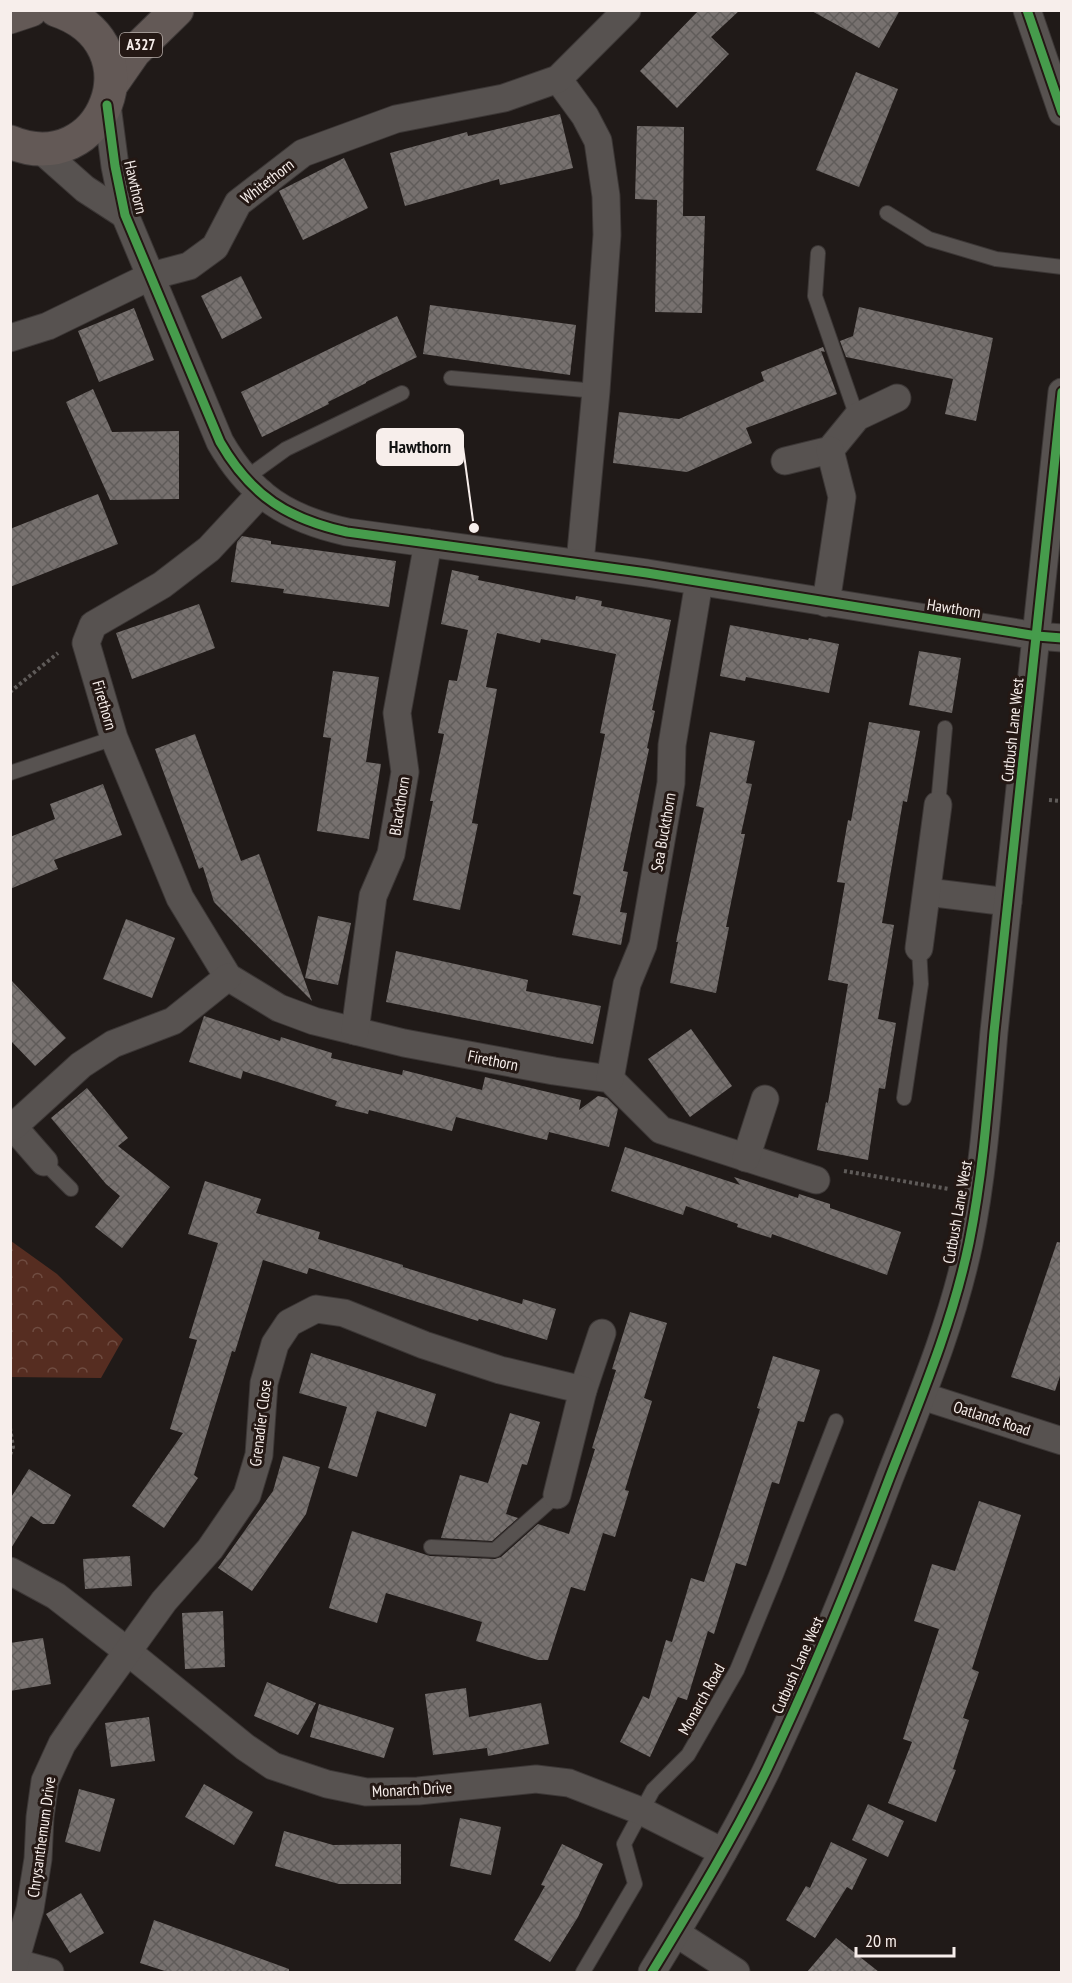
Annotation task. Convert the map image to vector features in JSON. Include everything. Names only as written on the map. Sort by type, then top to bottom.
[{"type":"main road","points":[[10,17],[31,10]]},
{"type":"main road","points":[[21,148],[62,146],[81,137],[96,123],[109,95],[110,68],[106,52],[97,37],[70,15],[56,10]]},
{"type":"main road","name":"A327","points":[[109,95],[134,52],[177,10]]},
{"type":"street","points":[[1027,10],[1061,106]]},
{"type":"street","name":"Whitethorn","points":[[10,338],[48,326],[151,276],[189,266],[214,247],[238,203],[303,153],[396,119],[504,98],[558,79],[624,11]]},
{"type":"street","points":[[558,79],[585,116],[598,141],[606,196],[607,235],[596,391],[580,564]]},
{"type":"street","name":"Hawthorn","points":[[109,95],[115,166],[125,215],[220,442],[228,456],[254,486],[296,517],[319,526],[347,532],[580,564],[1049,637]]},
{"type":"street","name":"Hawthorn","points":[[21,148],[125,215]]},
{"type":"street","name":"Cutbush Lane West","points":[[652,1972],[723,1852],[766,1770],[848,1586],[944,1336],[969,1242],[985,1135],[1008,902],[1049,637],[1062,392]]},
{"type":"street","points":[[785,460],[830,450],[857,417],[897,398]]},
{"type":"street","points":[[826,603],[842,497],[830,450]]},
{"type":"street","points":[[86,643],[93,625],[162,585],[209,549],[254,486]]},
{"type":"street","name":"Blackthorn","points":[[355,1031],[373,896],[392,854],[405,772],[397,713],[428,543]]},
{"type":"street","name":"Sea Buckthorn","points":[[610,1079],[627,984],[643,945],[671,783],[672,745],[699,582]]},
{"type":"street","name":"Firethorn","points":[[86,643],[114,738],[180,898],[228,977],[279,1008],[314,1021],[404,1043],[610,1079]]},
{"type":"street","points":[[919,948],[938,805]]},
{"type":"street","points":[[927,892],[1008,902]]},
{"type":"street","points":[[44,1162],[12,1124],[81,1065],[113,1044],[172,1021],[228,977]]},
{"type":"street","points":[[610,1079],[661,1130],[816,1180]]},
{"type":"street","points":[[746,1158],[765,1100]]},
{"type":"street","name":"Grenadier Close","points":[[128,1651],[164,1601],[210,1549],[248,1495],[259,1455],[264,1383],[275,1344],[289,1323],[316,1309],[344,1313],[424,1345],[500,1370],[583,1390]]},
{"type":"street","points":[[557,1495],[583,1390],[602,1333]]},
{"type":"street","name":"Oatlands Road","points":[[922,1396],[1062,1441]]},
{"type":"street","name":"Monarch Drive","points":[[10,1571],[56,1596],[128,1651],[244,1747],[273,1766],[327,1784],[366,1792],[418,1791],[536,1779],[569,1783],[641,1811],[723,1852]]},
{"type":"street","name":"Chrysanthemum Drive","points":[[13,1965],[30,1909],[38,1859],[45,1781],[62,1744],[128,1651]]},
{"type":"street","points":[[676,1933],[736,1972]]},
{"type":"street","points":[[13,1965],[50,1972]]},
{"type":"lane","points":[[887,213],[929,239],[951,246],[996,259],[1062,267]]},
{"type":"lane","points":[[818,253],[815,296],[857,417]]},
{"type":"lane","points":[[451,378],[596,391]]},
{"type":"lane","points":[[254,486],[286,449],[402,393]]},
{"type":"lane","points":[[938,805],[945,728]]},
{"type":"lane","points":[[10,773],[114,738]]},
{"type":"lane","points":[[904,1098],[921,984],[919,948]]},
{"type":"lane","points":[[44,1162],[71,1189]]},
{"type":"lane","name":"Monarch Road","points":[[583,1972],[635,1884],[624,1844],[653,1790],[688,1755],[736,1670],[836,1422]]},
{"type":"lane","points":[[431,1546],[495,1550],[557,1495]]},
{"type":"path","points":[[10,692],[66,646],[86,643]]},
{"type":"path","points":[[816,1180],[838,1170],[956,1190]]},
{"type":"path","points":[[10,1428],[13,1447],[10,1455]]},
{"type":"green space","points":[[11,1241],[57,1274],[123,1339],[101,1378],[11,1377]]},
{"type":"building","points":[[699,10],[740,10],[711,37],[729,54],[677,108],[640,71]]},
{"type":"building","points":[[810,10],[900,10],[879,48]]},
{"type":"building","points":[[856,72],[898,89],[859,187],[816,170]]},
{"type":"building","points":[[560,114],[573,168],[500,185],[499,179],[405,206],[390,153],[467,132],[468,136]]},
{"type":"building","points":[[637,126],[684,127],[683,216],[705,216],[702,313],[655,312],[657,200],[635,199]]},
{"type":"building","points":[[344,158],[368,208],[303,240],[279,191]]},
{"type":"building","points":[[241,276],[262,318],[222,339],[201,296]]},
{"type":"building","points":[[430,305],[576,325],[570,375],[423,354]]},
{"type":"building","points":[[859,307],[993,338],[976,421],[945,414],[953,379],[846,357],[840,341],[853,336]]},
{"type":"building","points":[[134,308],[154,360],[99,382],[78,331]]},
{"type":"building","points":[[397,316],[417,357],[262,437],[241,392]]},
{"type":"building","points":[[823,347],[825,352],[821,351],[837,394],[746,428],[752,443],[687,472],[613,463],[619,412],[679,419],[764,381],[761,372]]},
{"type":"building","points":[[93,389],[112,432],[179,431],[179,499],[110,500],[66,402]]},
{"type":"building","points":[[98,494],[118,544],[10,587],[10,529]]},
{"type":"building","points":[[242,536],[271,541],[271,544],[396,561],[389,607],[283,593],[284,589],[231,582],[237,542]]},
{"type":"building","points":[[452,570],[479,576],[478,580],[575,600],[576,596],[602,601],[601,606],[671,620],[652,710],[655,711],[647,748],[649,749],[623,871],[628,872],[620,912],[627,913],[621,945],[572,935],[581,896],[573,894],[605,734],[600,733],[616,654],[541,639],[540,643],[497,633],[486,687],[497,689],[472,823],[478,824],[460,910],[413,900],[444,734],[438,733],[449,680],[457,681],[468,630],[441,624]]},
{"type":"building","points":[[199,604],[215,648],[132,679],[116,633]]},
{"type":"building","points":[[730,625],[839,644],[829,693],[746,677],[745,681],[720,676]]},
{"type":"building","points":[[919,651],[961,658],[952,713],[909,705]]},
{"type":"building","points":[[333,671],[379,677],[366,762],[381,764],[369,839],[317,831],[331,738],[323,737]]},
{"type":"building","points":[[869,722],[920,731],[907,802],[903,801],[882,923],[894,925],[878,1019],[896,1023],[885,1089],[879,1088],[868,1160],[817,1150],[826,1102],[828,1103],[848,984],[828,980],[845,883],[837,882]]},
{"type":"building","points":[[710,732],[755,741],[746,783],[752,784],[741,834],[745,834],[726,927],[729,927],[716,993],[670,983],[678,942],[676,942],[704,808],[696,806]]},
{"type":"building","points":[[195,734],[241,861],[259,854],[312,1001],[214,902],[203,867],[199,869],[155,749]]},
{"type":"building","points":[[103,784],[122,835],[54,860],[58,869],[10,889],[10,837],[55,819],[50,804]]},
{"type":"building","points":[[318,916],[351,923],[338,985],[305,978]]},
{"type":"building","points":[[126,919],[175,938],[152,998],[103,979]]},
{"type":"building","points":[[396,951],[528,980],[526,991],[601,1006],[593,1044],[386,1002]]},
{"type":"building","points":[[10,979],[66,1038],[35,1066],[10,1040]]},
{"type":"building","points":[[204,1016],[280,1041],[281,1037],[332,1053],[331,1058],[402,1075],[403,1070],[482,1090],[485,1077],[581,1100],[579,1110],[598,1096],[607,1098],[618,1109],[609,1147],[549,1132],[547,1140],[456,1117],[452,1131],[369,1110],[368,1114],[335,1106],[337,1101],[243,1071],[241,1079],[189,1062]]},
{"type":"building","points":[[691,1029],[732,1086],[690,1117],[648,1059]]},
{"type":"building","points":[[87,1088],[128,1138],[118,1146],[170,1187],[122,1248],[95,1227],[120,1196],[106,1184],[51,1118]]},
{"type":"building","points":[[625,1147],[740,1185],[734,1177],[798,1198],[799,1194],[830,1204],[830,1208],[901,1232],[887,1275],[772,1234],[771,1238],[737,1227],[738,1224],[686,1206],[683,1215],[611,1191]]},
{"type":"building","points":[[205,1181],[261,1199],[256,1213],[320,1232],[318,1239],[522,1304],[523,1299],[556,1309],[547,1340],[309,1268],[307,1274],[263,1260],[194,1475],[198,1478],[164,1528],[132,1506],[183,1433],[170,1429],[197,1340],[189,1338],[218,1243],[188,1234]]},
{"type":"building","points":[[1057,1242],[1062,1243],[1062,1370],[1055,1391],[1011,1377]]},
{"type":"building","points":[[630,1312],[667,1323],[644,1398],[652,1401],[625,1490],[629,1491],[615,1537],[603,1533],[585,1591],[571,1587],[548,1660],[538,1660],[476,1641],[482,1622],[386,1593],[377,1623],[329,1608],[352,1531],[430,1556],[495,1559],[501,1557],[538,1524],[569,1534],[595,1449],[592,1448],[616,1370],[612,1369]]},
{"type":"building","points":[[311,1353],[436,1394],[426,1427],[377,1411],[357,1477],[328,1468],[347,1407],[299,1393]]},
{"type":"building","points":[[773,1356],[820,1370],[804,1422],[798,1421],[779,1484],[772,1482],[746,1566],[736,1563],[714,1634],[708,1631],[687,1700],[678,1697],[650,1757],[620,1742],[643,1696],[649,1699],[666,1640],[672,1642],[691,1578],[704,1582],[760,1409],[757,1408]]},
{"type":"building","points":[[510,1413],[540,1422],[527,1465],[522,1464],[506,1514],[518,1518],[492,1541],[441,1538],[460,1475],[488,1483]]},
{"type":"building","points":[[283,1456],[320,1467],[306,1514],[252,1591],[218,1568],[273,1491]]},
{"type":"building","points":[[29,1469],[71,1495],[54,1524],[43,1524],[31,1516],[10,1550],[10,1499]]},
{"type":"building","points":[[979,1501],[1021,1515],[972,1669],[979,1672],[963,1718],[969,1720],[953,1769],[956,1770],[936,1822],[888,1803],[912,1742],[903,1739],[939,1629],[914,1621],[932,1564],[955,1571]]},
{"type":"building","points":[[130,1556],[132,1586],[85,1589],[83,1559]]},
{"type":"building","points":[[223,1611],[225,1667],[185,1669],[182,1613]]},
{"type":"building","points":[[43,1638],[51,1684],[10,1691],[10,1643]]},
{"type":"building","points":[[267,1682],[316,1703],[298,1735],[254,1716]]},
{"type":"building","points":[[466,1688],[469,1717],[541,1703],[549,1744],[488,1756],[487,1748],[433,1755],[425,1694]]},
{"type":"building","points":[[319,1704],[394,1728],[384,1758],[310,1737]]},
{"type":"building","points":[[149,1717],[155,1761],[111,1767],[105,1723]]},
{"type":"building","points":[[204,1784],[253,1812],[234,1845],[185,1817]]},
{"type":"building","points":[[79,1789],[115,1799],[100,1852],[65,1842]]},
{"type":"building","points":[[868,1804],[904,1821],[888,1857],[852,1840]]},
{"type":"building","points":[[460,1818],[501,1827],[491,1875],[450,1866]]},
{"type":"building","points":[[284,1831],[333,1845],[401,1844],[401,1884],[339,1884],[275,1866]]},
{"type":"building","points":[[831,1842],[867,1859],[852,1890],[847,1887],[815,1938],[786,1920],[806,1886],[810,1888]]},
{"type":"building","points":[[562,1844],[603,1864],[578,1917],[550,1962],[514,1940],[545,1886],[541,1885]]},
{"type":"building","points":[[81,1893],[104,1933],[70,1953],[46,1914]]},
{"type":"building","points":[[154,1920],[289,1969],[289,1972],[168,1972],[140,1963]]},
{"type":"building","points":[[836,1938],[879,1972],[807,1972]]},
{"type":"cycle path","points":[[1027,10],[1062,112]]},
{"type":"cycle path","points":[[107,105],[115,166],[125,215],[220,442],[232,461],[258,491],[289,512],[326,527],[347,532],[647,573],[1037,636],[1062,638]]},
{"type":"cycle path","points":[[652,1972],[740,1821],[800,1697],[846,1589],[923,1392],[954,1304],[962,1274],[978,1191],[1062,392]]},
{"type":"place","name":"Hawthorn","points":[[474,528]]}]
